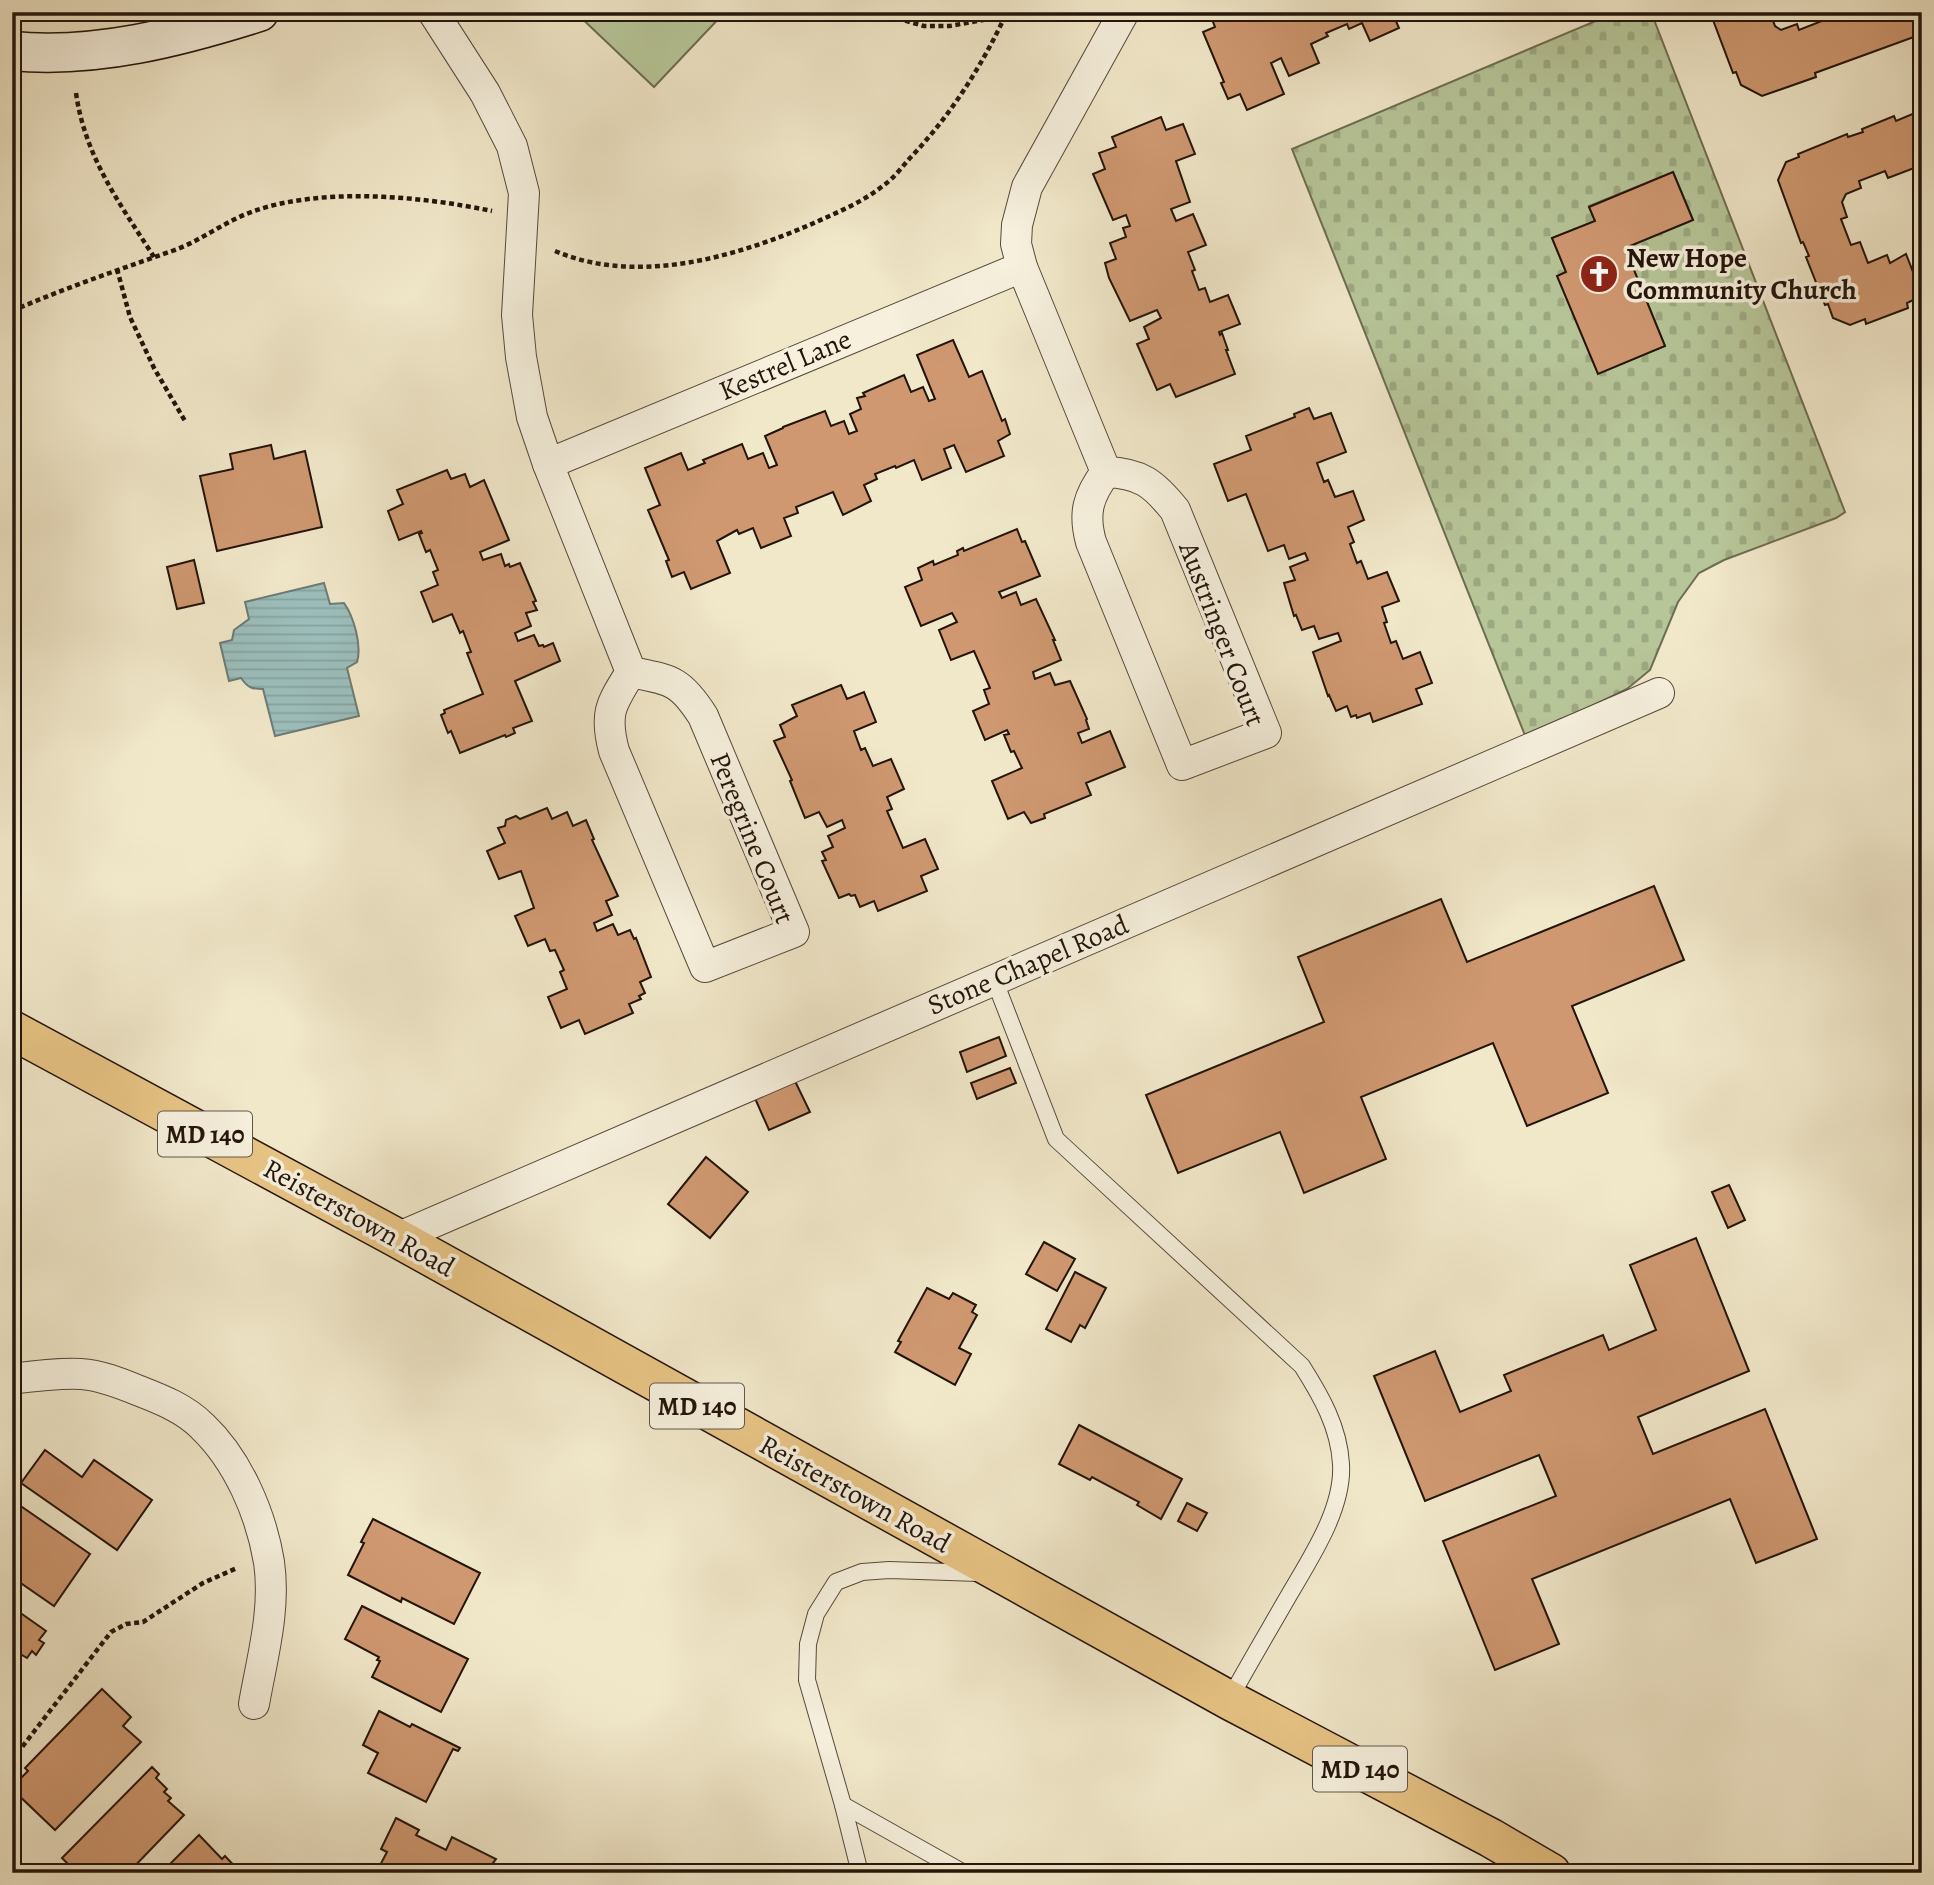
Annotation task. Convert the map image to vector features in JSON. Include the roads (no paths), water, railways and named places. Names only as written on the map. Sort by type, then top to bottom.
[{"type":"main road","name":"Reisterstown Road","points":[[12,1030],[397,1238],[1229,1700],[1552,1873]]},
{"type":"street","points":[[12,51],[30,53],[118,47],[197,32],[259,12]]},
{"type":"street","points":[[433,12],[485,93],[512,146],[524,193],[517,315],[533,417],[548,464],[631,672]]},
{"type":"street","points":[[1106,472],[1021,267],[1016,244],[1017,225],[1027,187],[1124,12]]},
{"type":"street","name":"Kestrel Lane","points":[[548,464],[1021,267]]},
{"type":"street","name":"Austringer Court","points":[[1106,472],[1128,473],[1148,481],[1175,510],[1266,733],[1182,765],[1091,542],[1086,523],[1092,496],[1106,472]]},
{"type":"street","name":"Peregrine Court","points":[[631,672],[665,678],[688,692],[703,716],[794,932],[705,967],[614,751],[608,729],[612,703],[631,672]]},
{"type":"street","name":"Stone Chapel Road","points":[[397,1238],[1659,693]]},
{"type":"street","points":[[12,1379],[51,1374],[84,1374],[124,1385],[167,1401],[201,1424],[227,1454],[245,1489],[261,1530],[269,1564],[270,1617],[254,1704]]},
{"type":"lane","points":[[994,979],[1056,1139],[1301,1366],[1334,1425],[1341,1465],[1336,1502],[1317,1545],[1229,1700]]},
{"type":"lane","points":[[860,1873],[807,1680],[808,1644],[816,1614],[836,1582],[862,1572],[889,1570],[997,1573]]},
{"type":"lane","points":[[843,1805],[964,1873]]},
{"type":"water","points":[[324,583],[330,604],[344,603],[356,632],[357,662],[347,668],[359,716],[275,736],[263,689],[250,687],[241,678],[229,681],[220,643],[232,640],[234,630],[249,619],[245,602]]},
{"type":"place","name":"New Hope Community Church","points":[[1599,274]]}]
